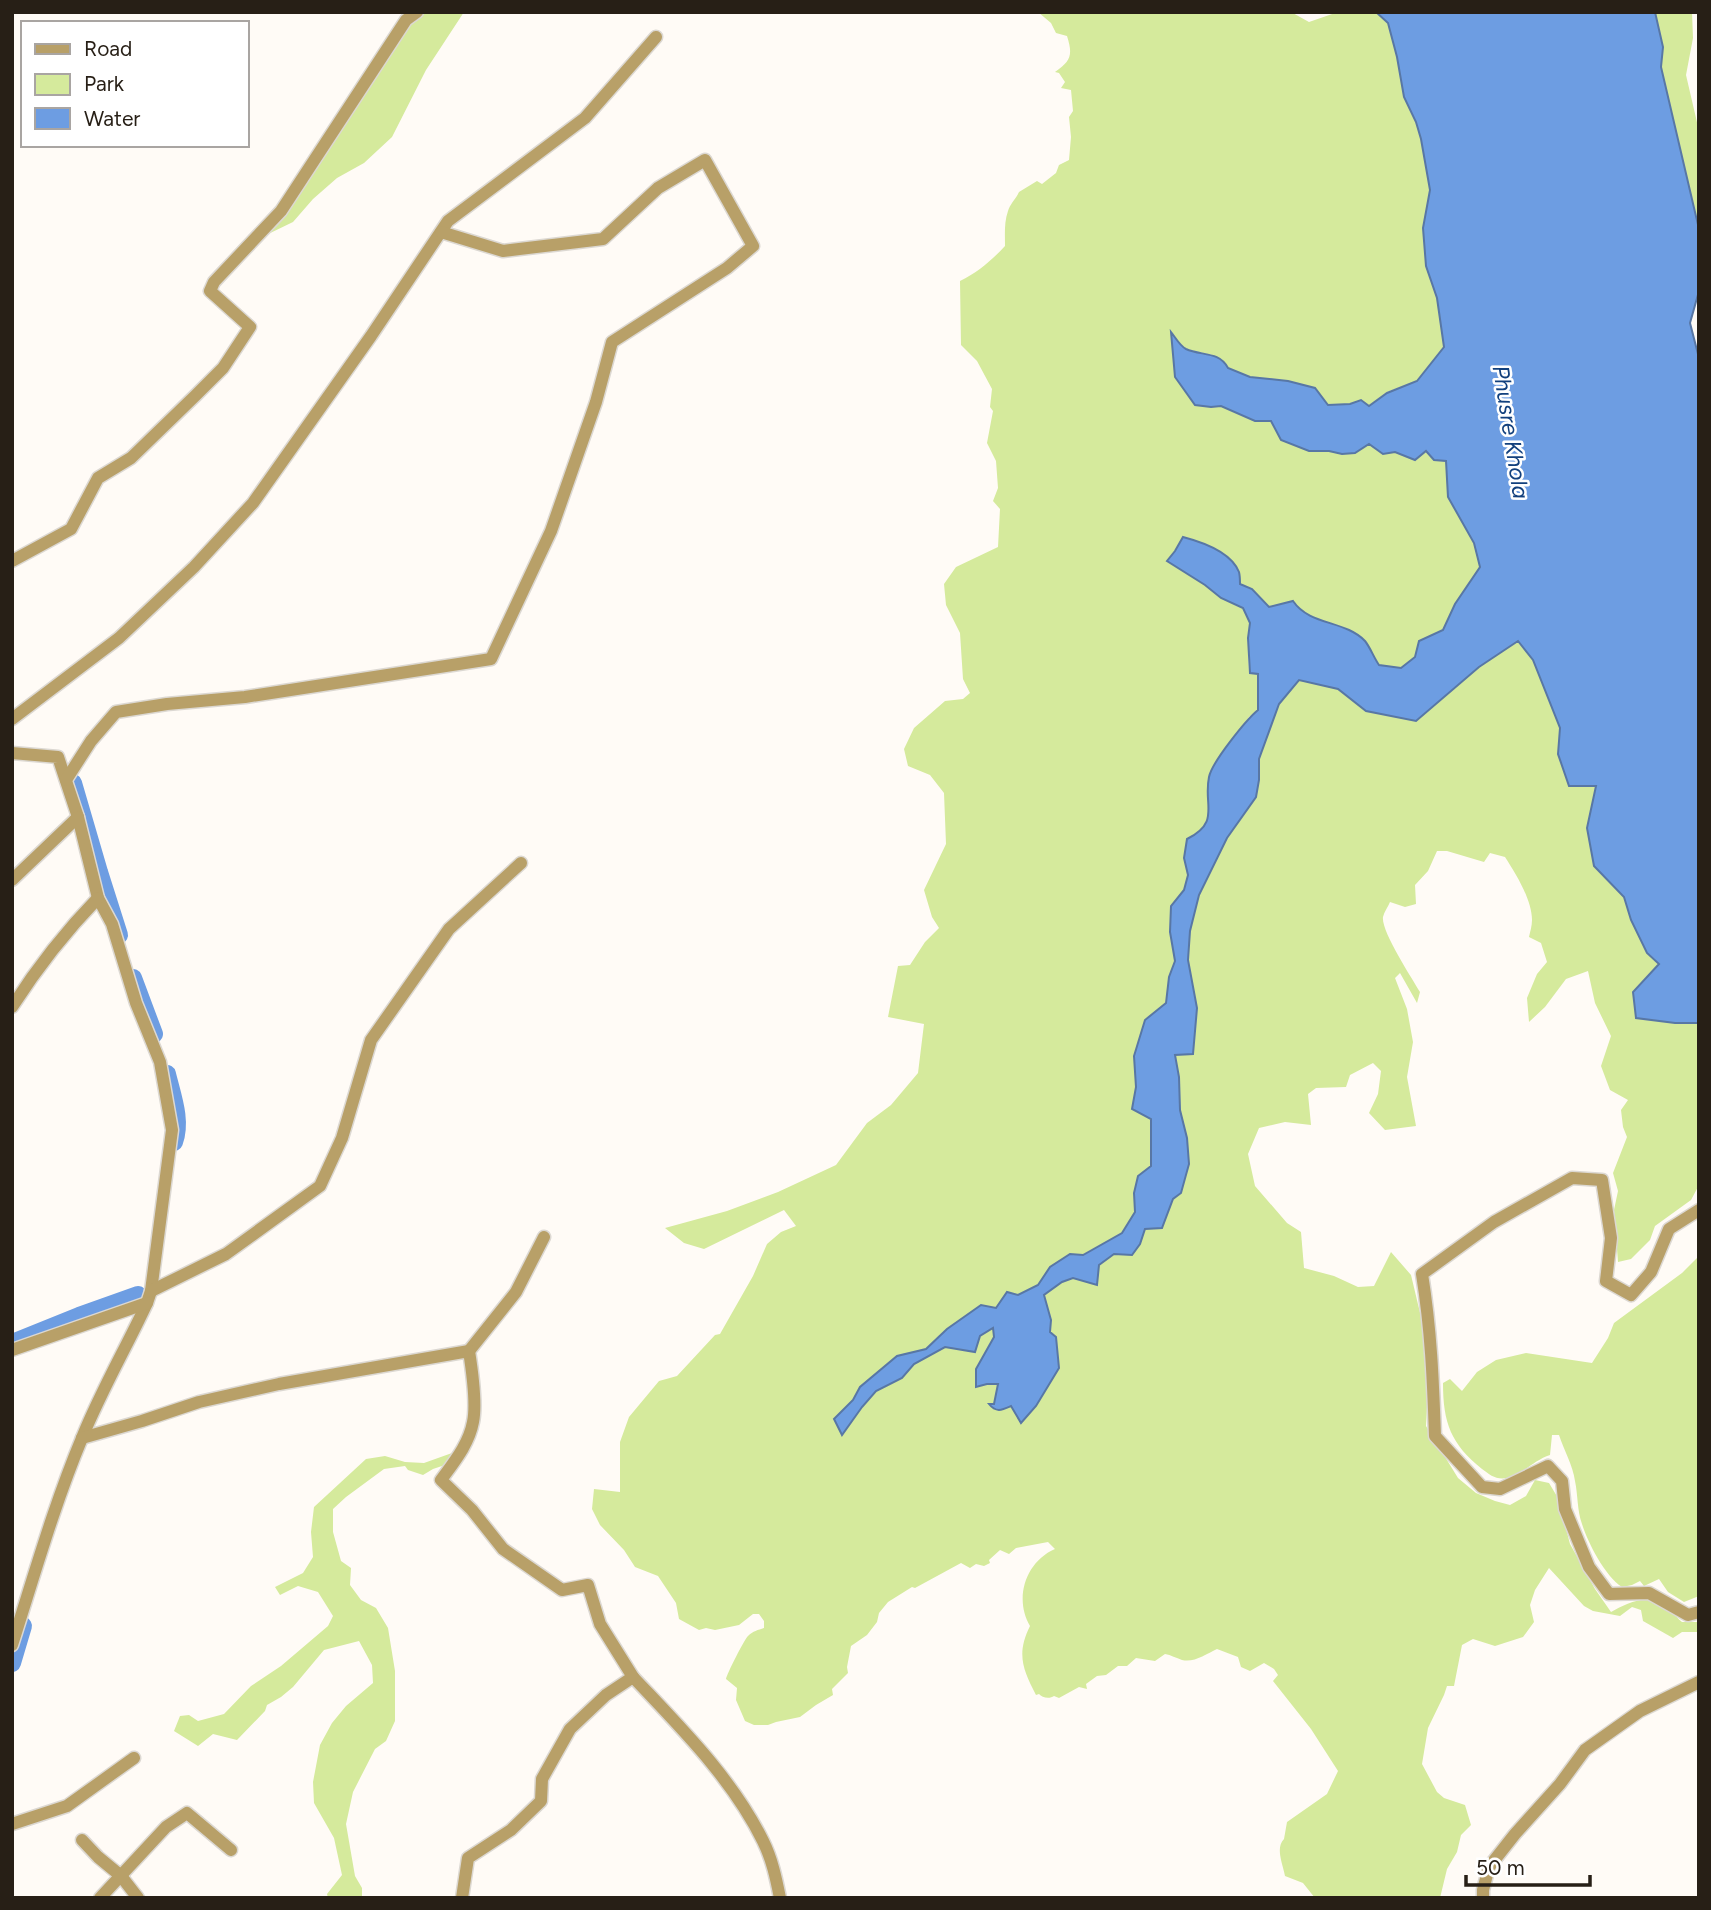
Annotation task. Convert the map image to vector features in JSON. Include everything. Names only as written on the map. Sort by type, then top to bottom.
[{"type":"street","points":[[12,561],[71,530],[98,478],[131,458],[223,368],[250,327],[210,291],[214,282],[281,211],[406,20],[417,12]]},
{"type":"street","points":[[12,719],[119,638],[194,567],[253,503],[448,221],[584,118],[656,37]]},
{"type":"street","points":[[66,780],[91,741],[116,712],[245,697],[491,659],[551,531],[596,402],[612,342],[727,268],[753,246],[705,160],[658,188],[603,239],[503,251],[441,232]]},
{"type":"street","points":[[12,753],[58,757],[78,817],[98,898],[112,924],[136,1003],[160,1062],[172,1130],[149,1297],[82,1438],[56,1505],[12,1646]]},
{"type":"street","points":[[12,880],[78,817]]},
{"type":"street","points":[[12,1350],[149,1297],[226,1254],[320,1186],[342,1138],[371,1040],[449,929],[521,863]]},
{"type":"street","points":[[12,1007],[71,926],[98,898]]},
{"type":"street","points":[[1699,1210],[1670,1229],[1651,1272],[1631,1296],[1605,1281],[1611,1238],[1602,1180],[1572,1178],[1494,1222],[1422,1274],[1433,1358],[1435,1436],[1482,1487],[1500,1489],[1548,1466],[1562,1482],[1565,1509],[1589,1567],[1609,1594],[1649,1593],[1688,1615],[1699,1612]]},
{"type":"street","points":[[82,1438],[199,1402],[279,1384],[469,1351],[516,1292],[544,1237]]},
{"type":"street","points":[[469,1351],[473,1378],[473,1422],[461,1452],[441,1480],[471,1510],[503,1549],[562,1590],[588,1585],[600,1624],[633,1677],[690,1737],[729,1786],[763,1841],[773,1867],[780,1898]]},
{"type":"street","points":[[462,1898],[468,1858],[511,1830],[541,1801],[542,1779],[570,1729],[606,1695],[633,1677]]},
{"type":"street","points":[[1483,1898],[1489,1867],[1585,1751],[1640,1711],[1699,1682]]},
{"type":"street","points":[[12,1824],[67,1805],[134,1758]]},
{"type":"street","points":[[100,1898],[166,1827],[187,1813],[230,1850]]},
{"type":"street","points":[[82,1840],[121,1875],[138,1898]]},
{"type":"green space","points":[[426,12],[464,12],[426,70],[392,137],[364,163],[337,178],[313,199],[293,222],[262,237],[408,24]]},
{"type":"green space","points":[[1038,12],[1291,12],[1309,22],[1338,12],[1376,12],[1388,23],[1404,97],[1421,139],[1430,190],[1423,228],[1426,266],[1437,298],[1444,347],[1417,381],[1387,392],[1369,406],[1361,400],[1350,404],[1327,405],[1315,388],[1288,381],[1250,377],[1228,368],[1212,355],[1185,349],[1171,333],[1175,377],[1211,407],[1221,406],[1255,421],[1271,421],[1309,451],[1355,453],[1369,444],[1383,454],[1394,452],[1415,460],[1425,451],[1447,461],[1448,497],[1474,543],[1480,567],[1455,604],[1443,631],[1419,641],[1415,657],[1401,668],[1379,665],[1364,640],[1345,628],[1313,618],[1297,607],[1269,607],[1252,589],[1240,584],[1183,537],[1167,561],[1221,598],[1243,608],[1250,622],[1249,672],[1258,673],[1258,710],[1249,717],[1209,776],[1208,821],[1184,858],[1188,875],[1184,890],[1171,906],[1170,932],[1175,961],[1169,977],[1166,1003],[1145,1020],[1134,1056],[1136,1087],[1133,1109],[1151,1119],[1151,1167],[1138,1176],[1134,1193],[1135,1212],[1122,1233],[1082,1255],[1070,1254],[1050,1267],[1038,1285],[996,1308],[981,1306],[947,1329],[926,1349],[897,1356],[860,1387],[853,1400],[834,1419],[862,1407],[876,1391],[902,1378],[914,1364],[945,1347],[975,1351],[980,1336],[993,1328],[994,1336],[976,1369],[976,1386],[998,1384],[994,1404],[1004,1409],[1011,1406],[1053,1377],[1059,1368],[1044,1295],[1058,1285],[1074,1279],[1097,1285],[1099,1265],[1114,1254],[1140,1244],[1145,1228],[1162,1228],[1173,1199],[1181,1193],[1189,1164],[1187,1138],[1180,1110],[1175,1054],[1193,1054],[1197,1008],[1188,961],[1190,931],[1199,895],[1227,838],[1256,797],[1259,759],[1279,703],[1299,680],[1338,689],[1366,711],[1416,721],[1479,667],[1518,641],[1533,660],[1560,728],[1558,754],[1597,786],[1587,828],[1594,866],[1624,897],[1631,920],[1660,964],[1636,1018],[1699,1023],[1699,1185],[1691,1200],[1655,1226],[1650,1240],[1631,1259],[1618,1262],[1614,1210],[1618,1191],[1613,1173],[1627,1137],[1621,1110],[1628,1100],[1610,1090],[1601,1066],[1611,1036],[1595,1003],[1588,971],[1566,979],[1545,1007],[1529,1022],[1527,998],[1537,974],[1547,962],[1541,943],[1529,937],[1531,912],[1518,879],[1505,857],[1490,853],[1484,862],[1447,851],[1437,851],[1428,871],[1415,885],[1416,904],[1405,907],[1390,902],[1383,917],[1387,933],[1420,992],[1417,1003],[1400,973],[1395,978],[1407,1009],[1413,1042],[1407,1077],[1416,1126],[1385,1130],[1369,1113],[1378,1094],[1381,1071],[1373,1063],[1350,1075],[1346,1087],[1316,1088],[1308,1094],[1311,1125],[1285,1122],[1259,1128],[1248,1154],[1255,1186],[1287,1223],[1301,1232],[1304,1268],[1334,1276],[1358,1287],[1374,1286],[1391,1252],[1411,1275],[1429,1368],[1426,1426],[1458,1478],[1476,1493],[1510,1505],[1526,1496],[1535,1480],[1549,1483],[1558,1498],[1570,1544],[1611,1612],[1635,1602],[1654,1601],[1666,1607],[1682,1622],[1699,1622],[1699,1632],[1682,1632],[1673,1638],[1643,1621],[1641,1610],[1632,1607],[1620,1616],[1593,1611],[1584,1606],[1549,1568],[1535,1590],[1530,1605],[1534,1622],[1523,1637],[1495,1646],[1473,1639],[1462,1645],[1454,1686],[1447,1686],[1428,1728],[1422,1764],[1437,1792],[1444,1798],[1465,1805],[1471,1825],[1461,1835],[1457,1852],[1447,1869],[1440,1898],[1315,1898],[1303,1883],[1285,1876],[1280,1847],[1287,1822],[1327,1794],[1338,1771],[1311,1729],[1273,1681],[1278,1675],[1274,1669],[1264,1663],[1250,1671],[1241,1667],[1238,1657],[1217,1649],[1191,1660],[1165,1654],[1155,1661],[1136,1658],[1127,1666],[1118,1666],[1106,1675],[1097,1676],[1086,1684],[1087,1689],[1079,1687],[1059,1698],[1036,1695],[1023,1662],[1023,1645],[1030,1626],[1025,1615],[1023,1593],[1025,1582],[1036,1563],[1055,1549],[1048,1542],[1016,1548],[1009,1554],[1000,1550],[989,1560],[990,1563],[984,1566],[976,1564],[970,1568],[961,1563],[915,1588],[912,1587],[888,1602],[867,1635],[851,1646],[848,1673],[832,1689],[833,1695],[800,1717],[768,1725],[754,1725],[745,1721],[736,1700],[737,1688],[726,1679],[748,1636],[764,1628],[764,1621],[759,1614],[753,1614],[739,1625],[715,1630],[699,1630],[679,1619],[676,1603],[658,1576],[635,1567],[624,1550],[600,1525],[592,1509],[594,1489],[620,1492],[620,1442],[629,1417],[659,1381],[677,1376],[715,1335],[720,1334],[753,1276],[767,1244],[781,1232],[796,1226],[784,1210],[704,1249],[684,1243],[665,1228],[727,1211],[778,1192],[836,1165],[867,1123],[891,1105],[918,1073],[924,1024],[888,1017],[898,966],[910,965],[925,942],[939,928],[932,917],[924,890],[946,844],[944,793],[930,775],[908,766],[904,749],[914,728],[945,701],[963,699],[970,693],[963,679],[960,633],[946,605],[944,584],[956,567],[998,547],[1000,509],[993,501],[998,488],[996,461],[987,443],[993,411],[990,407],[992,389],[977,361],[961,345],[960,281],[984,266],[1005,246],[1007,215],[1019,192],[1037,181],[1042,184],[1056,173],[1059,165],[1069,160],[1069,117],[1073,111],[1071,90],[1061,88],[1065,82],[1059,73],[1055,72],[1069,57],[1069,43],[1067,36],[1056,33],[1051,23]]},
{"type":"green space","points":[[1655,12],[1692,12],[1693,38],[1686,75],[1699,131],[1699,229],[1661,67],[1663,47]]},
{"type":"green space","points":[[1699,1256],[1699,1596],[1684,1602],[1668,1592],[1659,1579],[1644,1586],[1640,1581],[1622,1587],[1603,1567],[1582,1524],[1574,1475],[1559,1435],[1552,1435],[1550,1455],[1512,1476],[1493,1476],[1471,1460],[1451,1432],[1445,1410],[1443,1383],[1450,1379],[1462,1391],[1477,1372],[1496,1360],[1526,1353],[1592,1363],[1614,1323],[1682,1273]]},
{"type":"green space","points":[[452,1453],[445,1465],[423,1475],[408,1470],[405,1466],[384,1469],[333,1509],[333,1532],[341,1561],[351,1568],[350,1585],[361,1600],[376,1608],[388,1628],[395,1671],[395,1721],[386,1741],[375,1749],[353,1792],[346,1824],[355,1876],[362,1888],[362,1898],[328,1898],[327,1894],[342,1875],[334,1838],[314,1803],[313,1782],[320,1745],[332,1723],[346,1706],[373,1683],[372,1665],[359,1641],[324,1650],[293,1687],[267,1705],[265,1711],[237,1740],[213,1734],[198,1746],[174,1731],[180,1716],[189,1715],[198,1721],[224,1714],[251,1686],[281,1666],[328,1626],[333,1616],[318,1592],[298,1586],[280,1595],[275,1587],[303,1573],[313,1557],[311,1532],[314,1507],[366,1459],[385,1456],[405,1462],[424,1463]]},
{"type":"water","name":"Phusre Khola","points":[[1376,12],[1655,12],[1663,47],[1661,67],[1699,229],[1699,291],[1690,323],[1699,358],[1699,1023],[1636,1018],[1633,992],[1659,964],[1647,953],[1631,920],[1624,897],[1594,866],[1587,828],[1596,786],[1569,786],[1558,754],[1560,728],[1533,660],[1518,641],[1479,667],[1416,721],[1366,711],[1338,689],[1299,680],[1279,704],[1259,759],[1256,797],[1227,838],[1199,895],[1190,931],[1188,960],[1197,1008],[1193,1054],[1175,1055],[1189,1164],[1181,1193],[1173,1199],[1162,1228],[1145,1229],[1140,1244],[1132,1255],[1114,1254],[1099,1265],[1097,1285],[1073,1278],[1062,1282],[1044,1295],[1051,1320],[1050,1332],[1056,1337],[1059,1368],[1036,1406],[1021,1423],[1011,1406],[997,1410],[989,1404],[994,1404],[998,1384],[976,1387],[976,1369],[994,1337],[993,1328],[980,1336],[975,1352],[945,1347],[914,1364],[902,1378],[876,1391],[842,1435],[834,1419],[853,1400],[860,1387],[897,1356],[926,1349],[947,1329],[981,1305],[996,1308],[1007,1292],[1018,1295],[1038,1285],[1050,1267],[1070,1254],[1083,1255],[1122,1233],[1135,1212],[1134,1193],[1138,1176],[1151,1166],[1151,1119],[1132,1109],[1136,1087],[1134,1056],[1145,1020],[1166,1003],[1169,977],[1175,961],[1170,932],[1171,906],[1184,890],[1188,875],[1184,858],[1187,839],[1204,826],[1207,819],[1211,770],[1230,742],[1258,710],[1258,674],[1250,673],[1250,623],[1243,608],[1221,598],[1167,561],[1183,537],[1223,553],[1239,572],[1240,584],[1252,589],[1269,607],[1293,601],[1309,615],[1357,634],[1367,643],[1379,665],[1401,668],[1415,657],[1419,641],[1443,630],[1455,604],[1480,567],[1474,543],[1448,497],[1446,461],[1434,460],[1426,451],[1415,460],[1395,452],[1383,454],[1369,444],[1355,453],[1309,451],[1281,440],[1271,421],[1255,421],[1221,406],[1195,405],[1175,377],[1171,332],[1186,349],[1215,356],[1228,368],[1250,377],[1288,381],[1315,388],[1328,405],[1350,404],[1361,400],[1369,406],[1387,393],[1417,381],[1444,347],[1437,298],[1426,266],[1423,228],[1430,190],[1421,139],[1404,97],[1388,23]]},
{"type":"waterway","points":[[73,783],[119,935]]},
{"type":"waterway","points":[[133,978],[154,1034]]},
{"type":"waterway","points":[[167,1074],[177,1117],[174,1142]]},
{"type":"waterway","points":[[12,1343],[138,1295]]},
{"type":"waterway","points":[[12,1663],[23,1626]]}]
